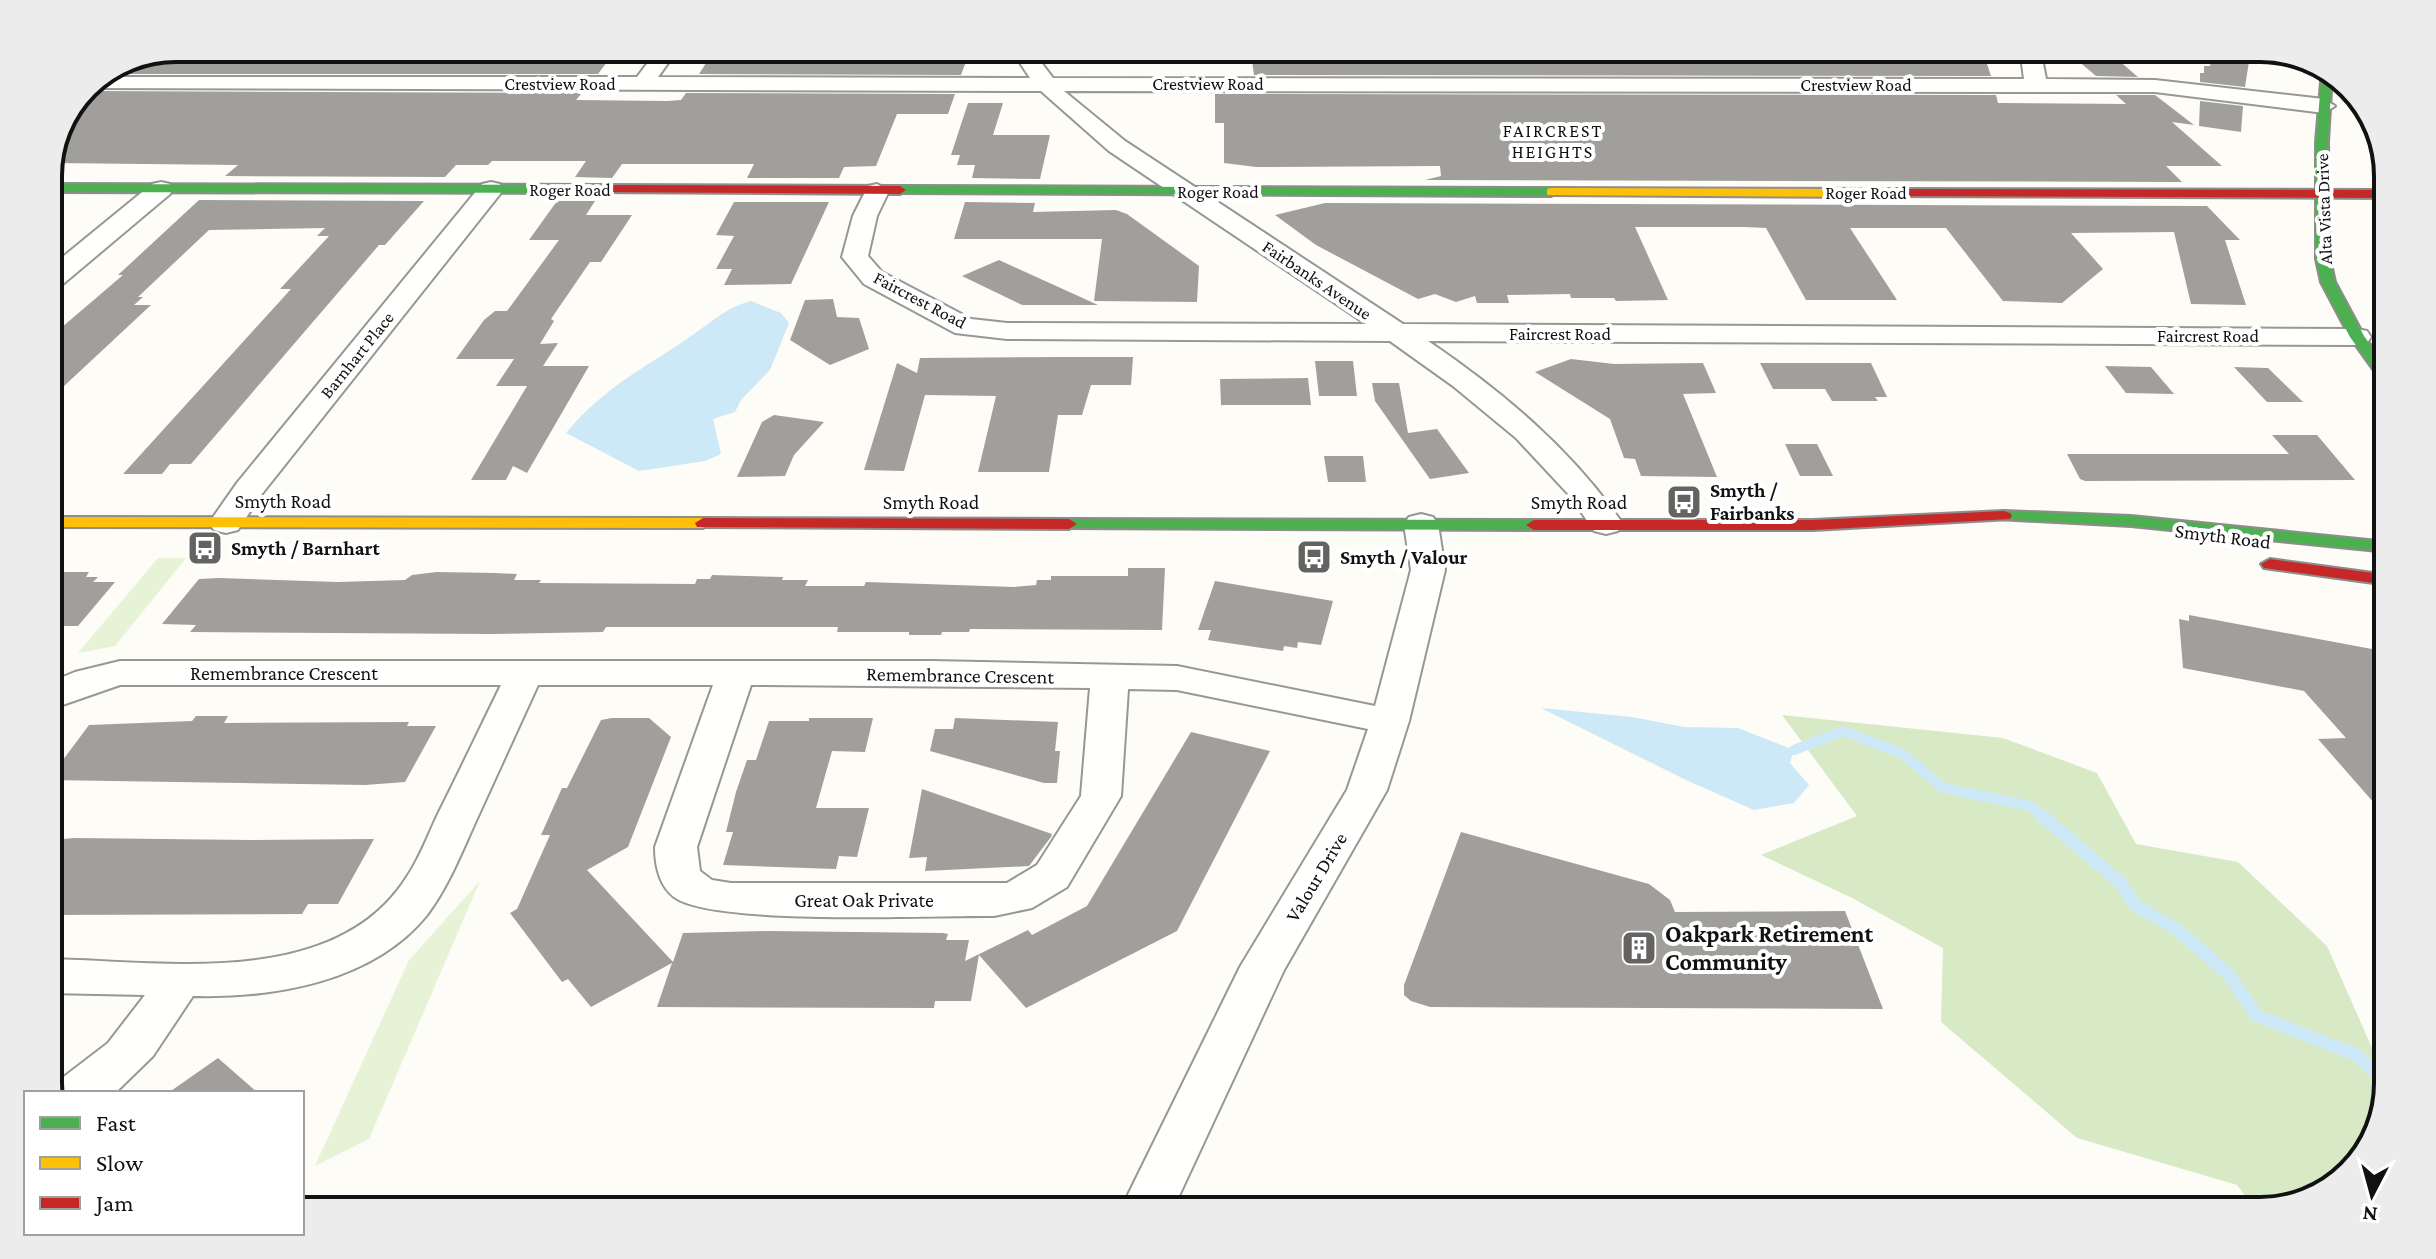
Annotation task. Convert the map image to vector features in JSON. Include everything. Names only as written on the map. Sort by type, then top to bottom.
[{"type":"street","points":[[642,85],[659,62]]},
{"type":"street","name":"Fairbanks Avenue","points":[[1030,62],[1054,97],[1112,145],[1398,334],[1478,391],[1542,443],[1585,491],[1606,524]]},
{"type":"street","points":[[2032,62],[2036,86]]},
{"type":"street","name":"Crestview Road","points":[[111,83],[2155,86],[2324,106]]},
{"type":"street","name":"Alta Vista Drive","points":[[2326,83],[2323,259],[2328,282],[2357,337],[2374,361]]},
{"type":"street","name":"Roger Road","points":[[62,188],[2374,194]]},
{"type":"street","points":[[62,271],[161,189]]},
{"type":"street","name":"Barnhart Place","points":[[226,523],[248,490],[491,189]]},
{"type":"street","name":"Faircrest Road","points":[[877,191],[865,216],[855,257],[873,278],[965,327],[1007,331],[1398,334],[2357,337]]},
{"type":"street","name":"Smyth Road","points":[[62,522],[1813,525],[2018,515],[2131,521],[2374,546]]},
{"type":"street","name":"Valour Drive","points":[[1153,1197],[1263,967],[1367,790],[1390,721],[1428,570],[1421,524]]},
{"type":"street","name":"Smyth Road","points":[[1813,525],[1963,537]]},
{"type":"street","name":"Smyth Road","points":[[2249,561],[2374,578]]},
{"type":"street","name":"Remembrance Crescent","points":[[62,692],[88,680],[120,673],[932,673],[1177,678],[1223,684],[1390,721]]},
{"type":"street","points":[[62,976],[238,980],[293,972],[347,952],[389,927],[418,897],[427,881],[525,673]]},
{"type":"street","name":"Great Oak Private","points":[[736,673],[676,847],[675,867],[682,881],[699,893],[731,899],[994,900],[1017,897],[1034,890],[1052,876],[1101,796],[1110,678]]},
{"type":"street","points":[[81,1091],[119,1064],[140,1042],[180,979]]},
{"type":"green space","points":[[158,558],[186,558],[115,646],[78,653]]},
{"type":"green space","points":[[1782,715],[2003,738],[2097,773],[2136,844],[2238,862],[2327,946],[2374,1052],[2372,1106],[2362,1134],[2348,1155],[2332,1155],[2330,1174],[2290,1193],[2260,1197],[2246,1197],[2237,1185],[2077,1138],[1941,1022],[1943,948],[1852,898],[1761,855],[1857,816]]},
{"type":"green space","points":[[480,881],[369,1139],[315,1166],[409,960]]},
{"type":"water","points":[[751,301],[781,313],[789,323],[770,370],[741,400],[735,412],[713,419],[721,454],[705,461],[639,471],[566,433],[582,415],[629,377],[723,313]]},
{"type":"water","points":[[1541,708],[1632,717],[1684,727],[1738,728],[1794,750],[1790,763],[1809,785],[1794,803],[1754,810]]},
{"type":"building","points":[[176,62],[607,62],[598,74],[126,74],[139,68]]},
{"type":"building","points":[[707,62],[966,62],[961,75],[699,74]]},
{"type":"building","points":[[1252,62],[1986,62],[1991,76],[1254,75]]},
{"type":"building","points":[[2079,62],[2120,62],[2138,77],[2096,76]]},
{"type":"building","points":[[2211,62],[2249,62],[2245,87],[2200,82],[2204,66],[2210,66]]},
{"type":"building","points":[[100,91],[582,93],[576,100],[667,101],[681,100],[686,93],[955,94],[948,114],[897,114],[876,166],[844,167],[839,178],[747,178],[754,164],[622,164],[612,178],[575,177],[586,161],[492,161],[488,165],[456,165],[445,177],[225,176],[238,165],[63,163],[74,125],[85,106]]},
{"type":"building","points":[[1215,94],[1996,95],[1998,103],[2126,104],[2116,95],[2155,95],[2194,125],[2172,122],[2222,166],[2166,166],[2182,182],[1425,180],[1441,176],[1440,166],[1256,167],[1224,163],[1224,123],[1215,123]]},
{"type":"building","points":[[2200,101],[2243,106],[2241,132],[2199,126]]},
{"type":"building","points":[[968,103],[1003,103],[993,135],[1050,135],[1040,179],[972,178],[975,165],[957,165],[960,155],[951,155]]},
{"type":"building","points":[[199,200],[424,201],[385,245],[379,245],[191,464],[170,464],[162,474],[123,474],[291,289],[280,289],[329,236],[317,236],[325,228],[209,230],[138,297],[143,297],[134,305],[151,305],[62,388],[62,327],[123,275],[118,275]]},
{"type":"building","points":[[557,201],[595,201],[586,215],[632,215],[601,262],[590,262],[551,319],[554,321],[540,344],[558,343],[543,366],[589,366],[527,473],[513,466],[506,480],[471,480],[527,386],[496,386],[514,359],[456,359],[484,320],[495,311],[507,311],[559,240],[529,240]]},
{"type":"building","points":[[734,202],[829,202],[791,284],[724,285],[732,269],[716,269],[734,236],[716,235]]},
{"type":"building","points":[[965,202],[1035,203],[1033,212],[1116,210],[1127,214],[1199,266],[1197,302],[1094,301],[1102,239],[954,239]]},
{"type":"building","points":[[1325,203],[2207,206],[2240,240],[2225,240],[2246,305],[2191,304],[2174,232],[2071,233],[2103,269],[2062,303],[2003,301],[1946,228],[1850,228],[1897,300],[1806,300],[1766,228],[1744,227],[1635,227],[1668,300],[1616,301],[1614,298],[1571,298],[1570,294],[1507,295],[1509,303],[1477,303],[1475,296],[1456,302],[1435,294],[1418,299],[1316,245],[1275,215]]},
{"type":"building","points":[[999,260],[1098,305],[1022,305],[962,276]]},
{"type":"building","points":[[833,299],[837,317],[859,318],[869,349],[830,365],[790,340],[805,300]]},
{"type":"building","points":[[1133,357],[1131,385],[1091,385],[1082,415],[1058,415],[1049,472],[978,472],[996,396],[925,395],[904,471],[864,470],[897,363],[917,373],[920,358]]},
{"type":"building","points":[[1571,359],[1614,364],[1703,363],[1716,393],[1683,394],[1717,477],[1641,476],[1635,459],[1624,458],[1610,419],[1535,372]]},
{"type":"building","points":[[1315,361],[1353,361],[1357,396],[1319,396]]},
{"type":"building","points":[[1760,363],[1871,363],[1887,397],[1875,397],[1878,401],[1832,401],[1825,389],[1773,389]]},
{"type":"building","points":[[2105,366],[2151,367],[2174,394],[2126,393]]},
{"type":"building","points":[[2234,367],[2268,368],[2303,402],[2267,402]]},
{"type":"building","points":[[1308,378],[1311,405],[1221,405],[1220,379]]},
{"type":"building","points":[[1372,383],[1399,383],[1408,433],[1437,429],[1469,473],[1430,479],[1375,401]]},
{"type":"building","points":[[774,415],[824,422],[794,455],[785,476],[737,477],[762,422]]},
{"type":"building","points":[[2272,435],[2317,435],[2355,480],[2085,481],[2080,479],[2067,454],[2289,454]]},
{"type":"building","points":[[1785,444],[1817,444],[1833,476],[1800,476]]},
{"type":"building","points":[[1324,456],[1363,456],[1366,482],[1328,482]]},
{"type":"building","points":[[1128,568],[1165,568],[1162,630],[970,629],[969,632],[942,632],[941,635],[909,635],[909,632],[837,632],[838,627],[606,627],[603,632],[491,634],[190,632],[196,625],[162,624],[199,579],[338,582],[405,580],[412,575],[437,572],[517,574],[514,580],[541,580],[539,583],[695,584],[697,579],[710,579],[712,575],[808,580],[805,586],[864,586],[866,582],[1014,587],[1036,585],[1037,580],[1051,580],[1051,576],[1128,576]]},
{"type":"building","points":[[62,572],[89,572],[86,577],[98,577],[93,582],[115,582],[78,626],[62,626]]},
{"type":"building","points":[[1215,581],[1333,601],[1321,645],[1298,642],[1297,648],[1284,646],[1283,651],[1208,640],[1211,630],[1198,630]]},
{"type":"building","points":[[2189,615],[2374,649],[2374,803],[2318,739],[2346,738],[2304,691],[2183,668],[2179,619],[2189,621]]},
{"type":"building","points":[[196,716],[228,716],[224,723],[409,722],[407,726],[436,726],[405,782],[365,785],[62,780],[62,761],[89,725],[192,721]]},
{"type":"building","points":[[649,718],[671,737],[628,847],[587,870],[673,962],[683,933],[769,931],[943,933],[948,934],[946,940],[969,940],[965,961],[1028,930],[1032,935],[1087,906],[1191,732],[1270,751],[1177,931],[1026,1008],[979,955],[971,1001],[935,1001],[934,1008],[657,1007],[672,963],[591,1007],[568,979],[562,982],[510,913],[517,909],[550,835],[541,835],[562,788],[567,788],[601,720]]},
{"type":"building","points":[[809,718],[873,718],[865,752],[832,751],[816,808],[869,808],[857,857],[839,856],[836,869],[723,865],[733,832],[726,832],[736,792],[747,760],[756,760],[769,721],[809,721]]},
{"type":"building","points":[[955,718],[1058,722],[1055,751],[1060,751],[1057,783],[1044,783],[930,751],[935,729],[953,729]]},
{"type":"building","points":[[922,789],[1052,834],[1051,837],[1029,866],[925,871],[927,857],[909,858]]},
{"type":"building","name":"Oakpark Retirement Community","points":[[1461,832],[1649,884],[1670,900],[1675,912],[1845,911],[1883,1009],[1430,1007],[1411,1001],[1404,995],[1404,985]]},
{"type":"building","points":[[62,839],[374,839],[338,904],[308,904],[302,914],[62,915]]},
{"type":"building","points":[[218,1058],[256,1091],[171,1091]]},
{"type":"waterway","points":[[1794,750],[1843,731],[1903,754],[1943,788],[2030,806],[2043,817]]},
{"type":"waterway","points":[[2041,815],[2121,883],[2135,905],[2178,930],[2228,974],[2257,1016],[2355,1054],[2374,1071]]},
{"type":"traffic: fast","points":[[2326,83],[2322,142],[2323,259],[2328,282],[2357,337],[2374,361]]},
{"type":"traffic: fast","points":[[62,188],[599,189]]},
{"type":"traffic: fast","points":[[900,190],[1551,192]]},
{"type":"traffic: fast","points":[[2004,516],[2131,521],[2374,546]]},
{"type":"traffic: fast","points":[[1069,524],[1534,525]]},
{"type":"traffic: slow","points":[[1551,192],[1882,193]]},
{"type":"traffic: slow","points":[[62,522],[703,523]]},
{"type":"traffic: jam","points":[[599,189],[900,190]]},
{"type":"traffic: jam","points":[[1882,193],[2374,194]]},
{"type":"traffic: jam","points":[[1534,525],[1813,525],[2004,516]]},
{"type":"traffic: jam","points":[[703,523],[1069,524]]},
{"type":"traffic: jam","points":[[2270,564],[2374,578]]},
{"type":"place","name":"Smyth / Fairbanks","points":[[1684,502]]},
{"type":"place","name":"Smyth / Barnhart","points":[[205,548]]},
{"type":"place","name":"Smyth / Valour","points":[[1314,557]]},
{"type":"place","name":"Oakpark Retirement Community","points":[[1639,948]]},
{"type":"district","name":"FAIRCREST HEIGHTS","points":[[1553,141]]}]
